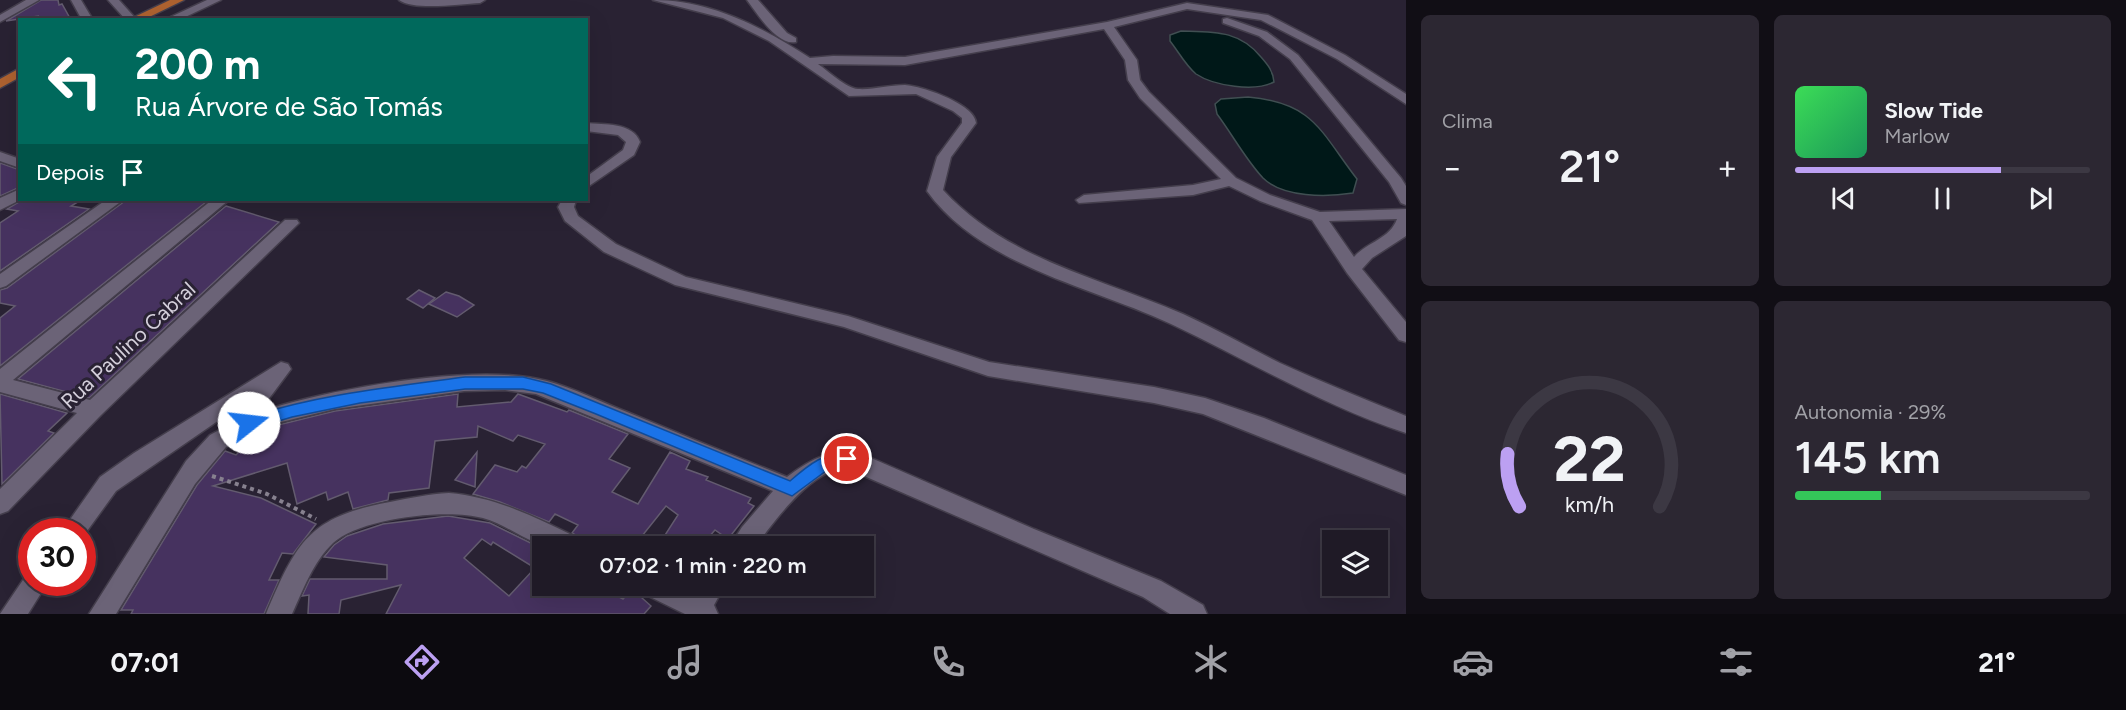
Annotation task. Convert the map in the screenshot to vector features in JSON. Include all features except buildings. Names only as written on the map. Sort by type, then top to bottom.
[{"type":"main road","points":[[137,18],[179,0]]},
{"type":"main road","points":[[0,84],[18,73]]},
{"type":"street","points":[[0,19],[34,0]]},
{"type":"street","points":[[76,0],[87,18]]},
{"type":"street","points":[[113,0],[130,18]]},
{"type":"street","points":[[174,18],[216,0]]},
{"type":"street","points":[[404,0],[435,3],[480,0]]},
{"type":"street","points":[[658,0],[727,16],[816,60],[881,63],[905,61],[1107,25],[1184,3],[1264,17],[1341,57],[1406,100]]},
{"type":"street","points":[[752,0],[783,35],[816,60],[834,82],[853,93],[906,89],[920,91],[965,112],[969,123],[944,157],[935,191],[943,202],[969,225],[1016,252],[1175,319],[1274,368],[1406,425]]},
{"type":"street","points":[[1226,0],[1242,13]]},
{"type":"street","points":[[1247,0],[1264,17]]},
{"type":"street","points":[[1224,21],[1257,31],[1280,43],[1396,181],[1406,200]]},
{"type":"street","points":[[1107,25],[1131,60],[1134,80],[1144,95],[1231,181],[1265,198],[1318,217],[1406,215],[1400,233],[1366,254],[1353,269]]},
{"type":"street","points":[[588,127],[621,131],[631,136],[633,142],[629,152],[588,183]]},
{"type":"street","points":[[0,156],[18,163]]},
{"type":"street","points":[[1084,200],[1193,190],[1231,181]]},
{"type":"street","points":[[0,205],[18,194]]},
{"type":"street","points":[[0,282],[114,201]]},
{"type":"street","points":[[0,382],[220,201]]},
{"type":"street","points":[[569,201],[566,207],[571,218],[610,248],[681,281],[848,322],[988,369],[1154,395],[1205,406],[1268,428],[1406,485]]},
{"type":"street","points":[[1318,217],[1353,269],[1406,335]]},
{"type":"street","name":"Rua Paulino Cabral","points":[[0,504],[94,409],[291,223]]},
{"type":"street","points":[[83,518],[108,484],[142,459],[281,369],[246,414],[249,423]]},
{"type":"street","points":[[0,382],[94,409]]},
{"type":"street","points":[[102,614],[190,470],[221,438],[249,423],[292,411],[360,398],[465,383],[523,383],[546,388],[602,410],[792,489]]},
{"type":"street","points":[[750,536],[765,516],[792,489],[821,465],[836,460],[862,463],[1152,590],[1194,614]]},
{"type":"street","points":[[279,614],[305,562],[333,528],[369,515],[436,504],[461,504],[484,508],[547,536]]},
{"type":"street","points":[[13,614],[26,596]]},
{"type":"street","points":[[672,596],[701,611],[708,596]]},
{"type":"path","points":[[190,470],[252,488],[333,528]]},
{"type":"shaded area","points":[[1181,31],[1225,34],[1235,37],[1253,48],[1266,63],[1274,82],[1256,87],[1235,86],[1213,82],[1196,74],[1185,63],[1170,41],[1170,35]]},
{"type":"shaded area","points":[[1248,97],[1270,100],[1288,106],[1313,122],[1357,179],[1353,193],[1318,195],[1293,193],[1272,185],[1263,178],[1217,114],[1215,104],[1221,99]]},
{"type":"route","points":[[249,423],[292,411],[360,398],[465,383],[523,383],[546,388],[602,410],[792,489],[821,465],[847,459]]}]
